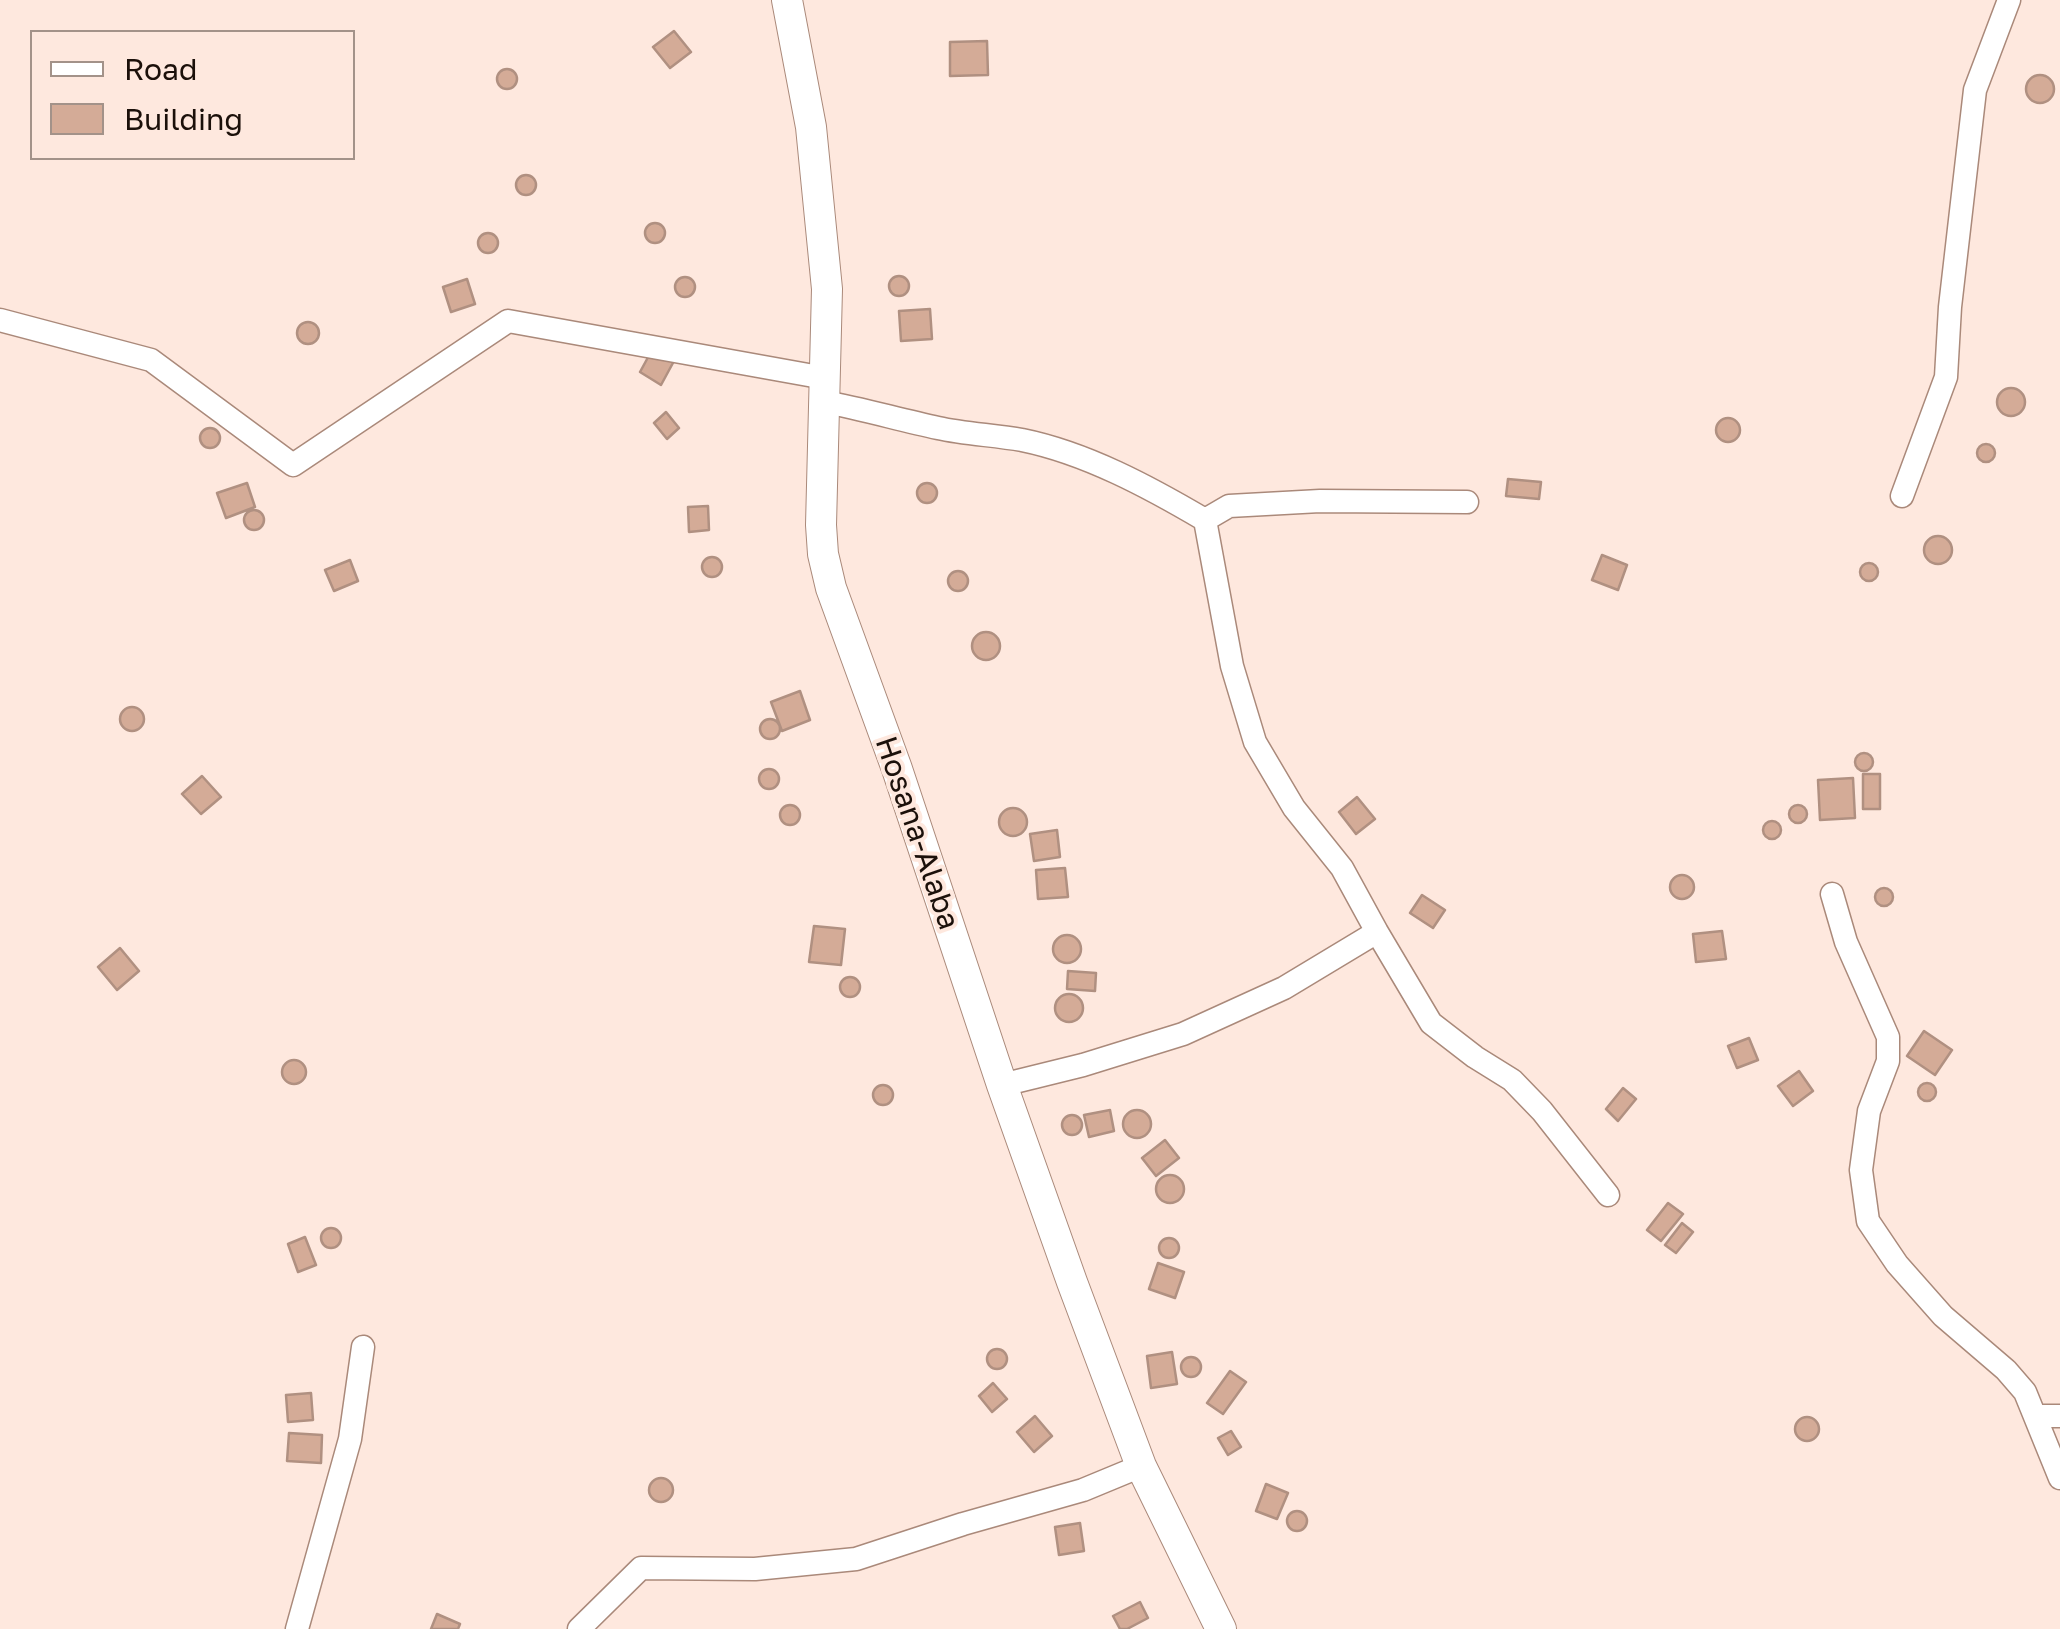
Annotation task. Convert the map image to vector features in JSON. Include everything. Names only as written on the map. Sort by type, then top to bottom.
[{"type":"main road","name":"Hosana-Alaba","points":[[788,0],[811,127],[827,288],[821,525],[831,588],[1072,1282],[1141,1466],[1220,1629]]},
{"type":"street","points":[[1902,496],[1946,377],[1950,307],[1975,90],[2009,0]]},
{"type":"street","points":[[0,320],[151,360],[293,465],[508,321],[825,390],[860,408],[939,429],[1023,440],[1071,454],[1160,494],[1205,520],[1232,666],[1255,742],[1294,808],[1342,868],[1431,1023],[1512,1080],[1542,1110],[1608,1195]]},
{"type":"street","points":[[1205,520],[1229,506],[1320,501],[1466,502]]},
{"type":"street","points":[[1832,894],[1846,942],[1888,1037],[1888,1061],[1869,1112],[1861,1170],[1868,1220],[1897,1264],[1932,1303],[2016,1381],[2060,1478]]},
{"type":"street","points":[[1002,1085],[1184,1034],[1284,988],[1377,932]]},
{"type":"street","points":[[297,1629],[350,1439],[363,1347]]},
{"type":"street","points":[[2034,1416],[2060,1416]]},
{"type":"street","points":[[580,1629],[641,1568],[754,1569],[856,1560],[1083,1490],[1141,1466]]},
{"type":"building","points":[[674,31],[691,52],[670,68],[653,47]]},
{"type":"building","points":[[987,41],[988,75],[950,76],[950,42]]},
{"type":"building","points":[[507,69],[517,79],[507,89],[497,79]]},
{"type":"building","points":[[2040,75],[2050,79],[2054,89],[2050,99],[2040,103],[2030,99],[2026,89],[2030,79]]},
{"type":"building","points":[[526,175],[536,185],[526,195],[516,185]]},
{"type":"building","points":[[655,223],[665,233],[655,243],[645,233]]},
{"type":"building","points":[[488,233],[498,243],[488,253],[478,243]]},
{"type":"building","points":[[899,276],[909,286],[899,296],[889,286]]},
{"type":"building","points":[[685,277],[695,287],[685,297],[675,287]]},
{"type":"building","points":[[467,279],[475,304],[451,312],[443,287]]},
{"type":"building","points":[[930,309],[932,339],[901,341],[899,311]]},
{"type":"building","points":[[308,322],[316,325],[316,341],[308,344],[300,341],[297,333],[300,325]]},
{"type":"building","points":[[652,350],[674,361],[661,385],[640,372]]},
{"type":"building","points":[[2011,388],[2021,392],[2025,402],[2021,412],[2011,416],[2001,412],[1997,402],[2001,392]]},
{"type":"building","points":[[666,412],[679,428],[667,439],[654,423]]},
{"type":"building","points":[[1728,418],[1740,430],[1728,442],[1716,430]]},
{"type":"building","points":[[210,428],[220,438],[210,448],[200,438]]},
{"type":"building","points":[[1986,444],[1995,453],[1986,462],[1977,453]]},
{"type":"building","points":[[1508,479],[1541,482],[1539,499],[1506,496]]},
{"type":"building","points":[[247,483],[255,507],[226,518],[217,493]]},
{"type":"building","points":[[927,483],[937,493],[927,503],[917,493]]},
{"type":"building","points":[[708,506],[709,530],[689,532],[688,507]]},
{"type":"building","points":[[254,510],[264,520],[254,530],[244,520]]},
{"type":"building","points":[[1938,536],[1948,540],[1952,550],[1948,560],[1938,564],[1928,560],[1924,550],[1928,540]]},
{"type":"building","points":[[1602,555],[1627,565],[1618,590],[1592,580]]},
{"type":"building","points":[[712,557],[722,567],[712,577],[702,567]]},
{"type":"building","points":[[350,560],[358,581],[334,591],[325,570]]},
{"type":"building","points":[[1869,563],[1878,572],[1869,581],[1860,572]]},
{"type":"building","points":[[958,571],[968,581],[958,591],[948,581]]},
{"type":"building","points":[[986,632],[996,636],[1000,646],[996,656],[986,660],[976,656],[972,646],[976,636]]},
{"type":"building","points":[[800,691],[810,720],[782,731],[771,702]]},
{"type":"building","points":[[132,707],[141,710],[141,728],[132,731],[123,728],[120,719],[123,710]]},
{"type":"building","points":[[770,719],[780,729],[770,739],[760,729]]},
{"type":"building","points":[[1864,753],[1873,762],[1864,771],[1855,762]]},
{"type":"building","points":[[769,769],[779,779],[769,789],[759,779]]},
{"type":"building","points":[[1863,774],[1880,774],[1880,809],[1863,809]]},
{"type":"building","points":[[202,776],[221,797],[201,814],[182,794]]},
{"type":"building","points":[[1853,778],[1855,818],[1820,820],[1818,780]]},
{"type":"building","points":[[1357,797],[1375,819],[1356,834],[1339,812]]},
{"type":"building","points":[[790,805],[800,815],[790,825],[780,815]]},
{"type":"building","points":[[1798,805],[1807,814],[1798,823],[1789,814]]},
{"type":"building","points":[[1013,808],[1023,812],[1027,822],[1023,832],[1013,836],[1003,832],[999,822],[1003,812]]},
{"type":"building","points":[[1772,821],[1781,830],[1772,839],[1763,830]]},
{"type":"building","points":[[1057,830],[1060,857],[1034,861],[1030,834]]},
{"type":"building","points":[[1065,868],[1068,897],[1038,899],[1036,870]]},
{"type":"building","points":[[1682,875],[1694,887],[1682,899],[1670,887]]},
{"type":"building","points":[[1884,888],[1893,897],[1884,906],[1875,897]]},
{"type":"building","points":[[1422,895],[1445,910],[1433,928],[1410,913]]},
{"type":"building","points":[[814,926],[845,929],[841,965],[809,962]]},
{"type":"building","points":[[1722,931],[1726,959],[1696,962],[1693,934]]},
{"type":"building","points":[[1067,935],[1077,939],[1081,949],[1077,959],[1067,963],[1057,959],[1053,949],[1057,939]]},
{"type":"building","points":[[120,948],[139,971],[117,990],[98,967]]},
{"type":"building","points":[[1068,971],[1096,973],[1095,991],[1067,989]]},
{"type":"building","points":[[850,977],[860,987],[850,997],[840,987]]},
{"type":"building","points":[[1069,994],[1079,998],[1083,1008],[1079,1018],[1069,1022],[1059,1018],[1055,1008],[1059,998]]},
{"type":"building","points":[[1924,1031],[1952,1050],[1935,1075],[1907,1056]]},
{"type":"building","points":[[1749,1038],[1758,1060],[1737,1068],[1728,1046]]},
{"type":"building","points":[[294,1060],[303,1063],[303,1081],[294,1084],[285,1081],[282,1072],[285,1063]]},
{"type":"building","points":[[1799,1071],[1813,1091],[1793,1106],[1778,1086]]},
{"type":"building","points":[[1927,1083],[1936,1092],[1927,1101],[1918,1092]]},
{"type":"building","points":[[883,1085],[893,1095],[883,1105],[873,1095]]},
{"type":"building","points":[[1623,1088],[1636,1099],[1618,1121],[1606,1109]]},
{"type":"building","points":[[1110,1110],[1114,1131],[1089,1137],[1084,1115]]},
{"type":"building","points":[[1137,1110],[1147,1114],[1151,1124],[1147,1134],[1137,1138],[1127,1134],[1123,1124],[1127,1114]]},
{"type":"building","points":[[1072,1115],[1082,1125],[1072,1135],[1062,1125]]},
{"type":"building","points":[[1165,1140],[1179,1158],[1156,1176],[1142,1158]]},
{"type":"building","points":[[1170,1175],[1180,1179],[1184,1189],[1180,1199],[1170,1203],[1160,1199],[1156,1189],[1160,1179]]},
{"type":"building","points":[[1668,1203],[1683,1214],[1661,1241],[1647,1230]]},
{"type":"building","points":[[1682,1223],[1693,1232],[1676,1253],[1665,1245]]},
{"type":"building","points":[[331,1228],[341,1238],[331,1248],[321,1238]]},
{"type":"building","points":[[305,1237],[316,1265],[298,1272],[288,1244]]},
{"type":"building","points":[[1169,1238],[1179,1248],[1169,1258],[1159,1248]]},
{"type":"building","points":[[1158,1263],[1184,1272],[1175,1298],[1149,1289]]},
{"type":"building","points":[[997,1349],[1007,1359],[997,1369],[987,1359]]},
{"type":"building","points":[[1172,1352],[1177,1384],[1151,1388],[1147,1356]]},
{"type":"building","points":[[1191,1357],[1201,1367],[1191,1377],[1181,1367]]},
{"type":"building","points":[[1230,1371],[1246,1382],[1223,1414],[1207,1403]]},
{"type":"building","points":[[993,1383],[1007,1399],[992,1412],[979,1396]]},
{"type":"building","points":[[311,1393],[313,1420],[288,1422],[286,1395]]},
{"type":"building","points":[[1035,1416],[1052,1436],[1034,1452],[1017,1432]]},
{"type":"building","points":[[1807,1417],[1816,1420],[1816,1438],[1807,1441],[1798,1438],[1795,1429],[1798,1420]]},
{"type":"building","points":[[1231,1431],[1241,1447],[1228,1455],[1218,1438]]},
{"type":"building","points":[[289,1433],[322,1435],[321,1463],[287,1461]]},
{"type":"building","points":[[661,1478],[670,1481],[670,1499],[661,1502],[652,1499],[649,1490],[652,1481]]},
{"type":"building","points":[[1266,1484],[1288,1493],[1277,1519],[1256,1511]]},
{"type":"building","points":[[1297,1511],[1307,1521],[1297,1531],[1287,1521]]},
{"type":"building","points":[[1080,1523],[1084,1551],[1059,1555],[1055,1527]]},
{"type":"building","points":[[1140,1602],[1148,1618],[1120,1629],[1113,1616]]},
{"type":"building","points":[[437,1614],[460,1624],[458,1629],[431,1629]]}]
